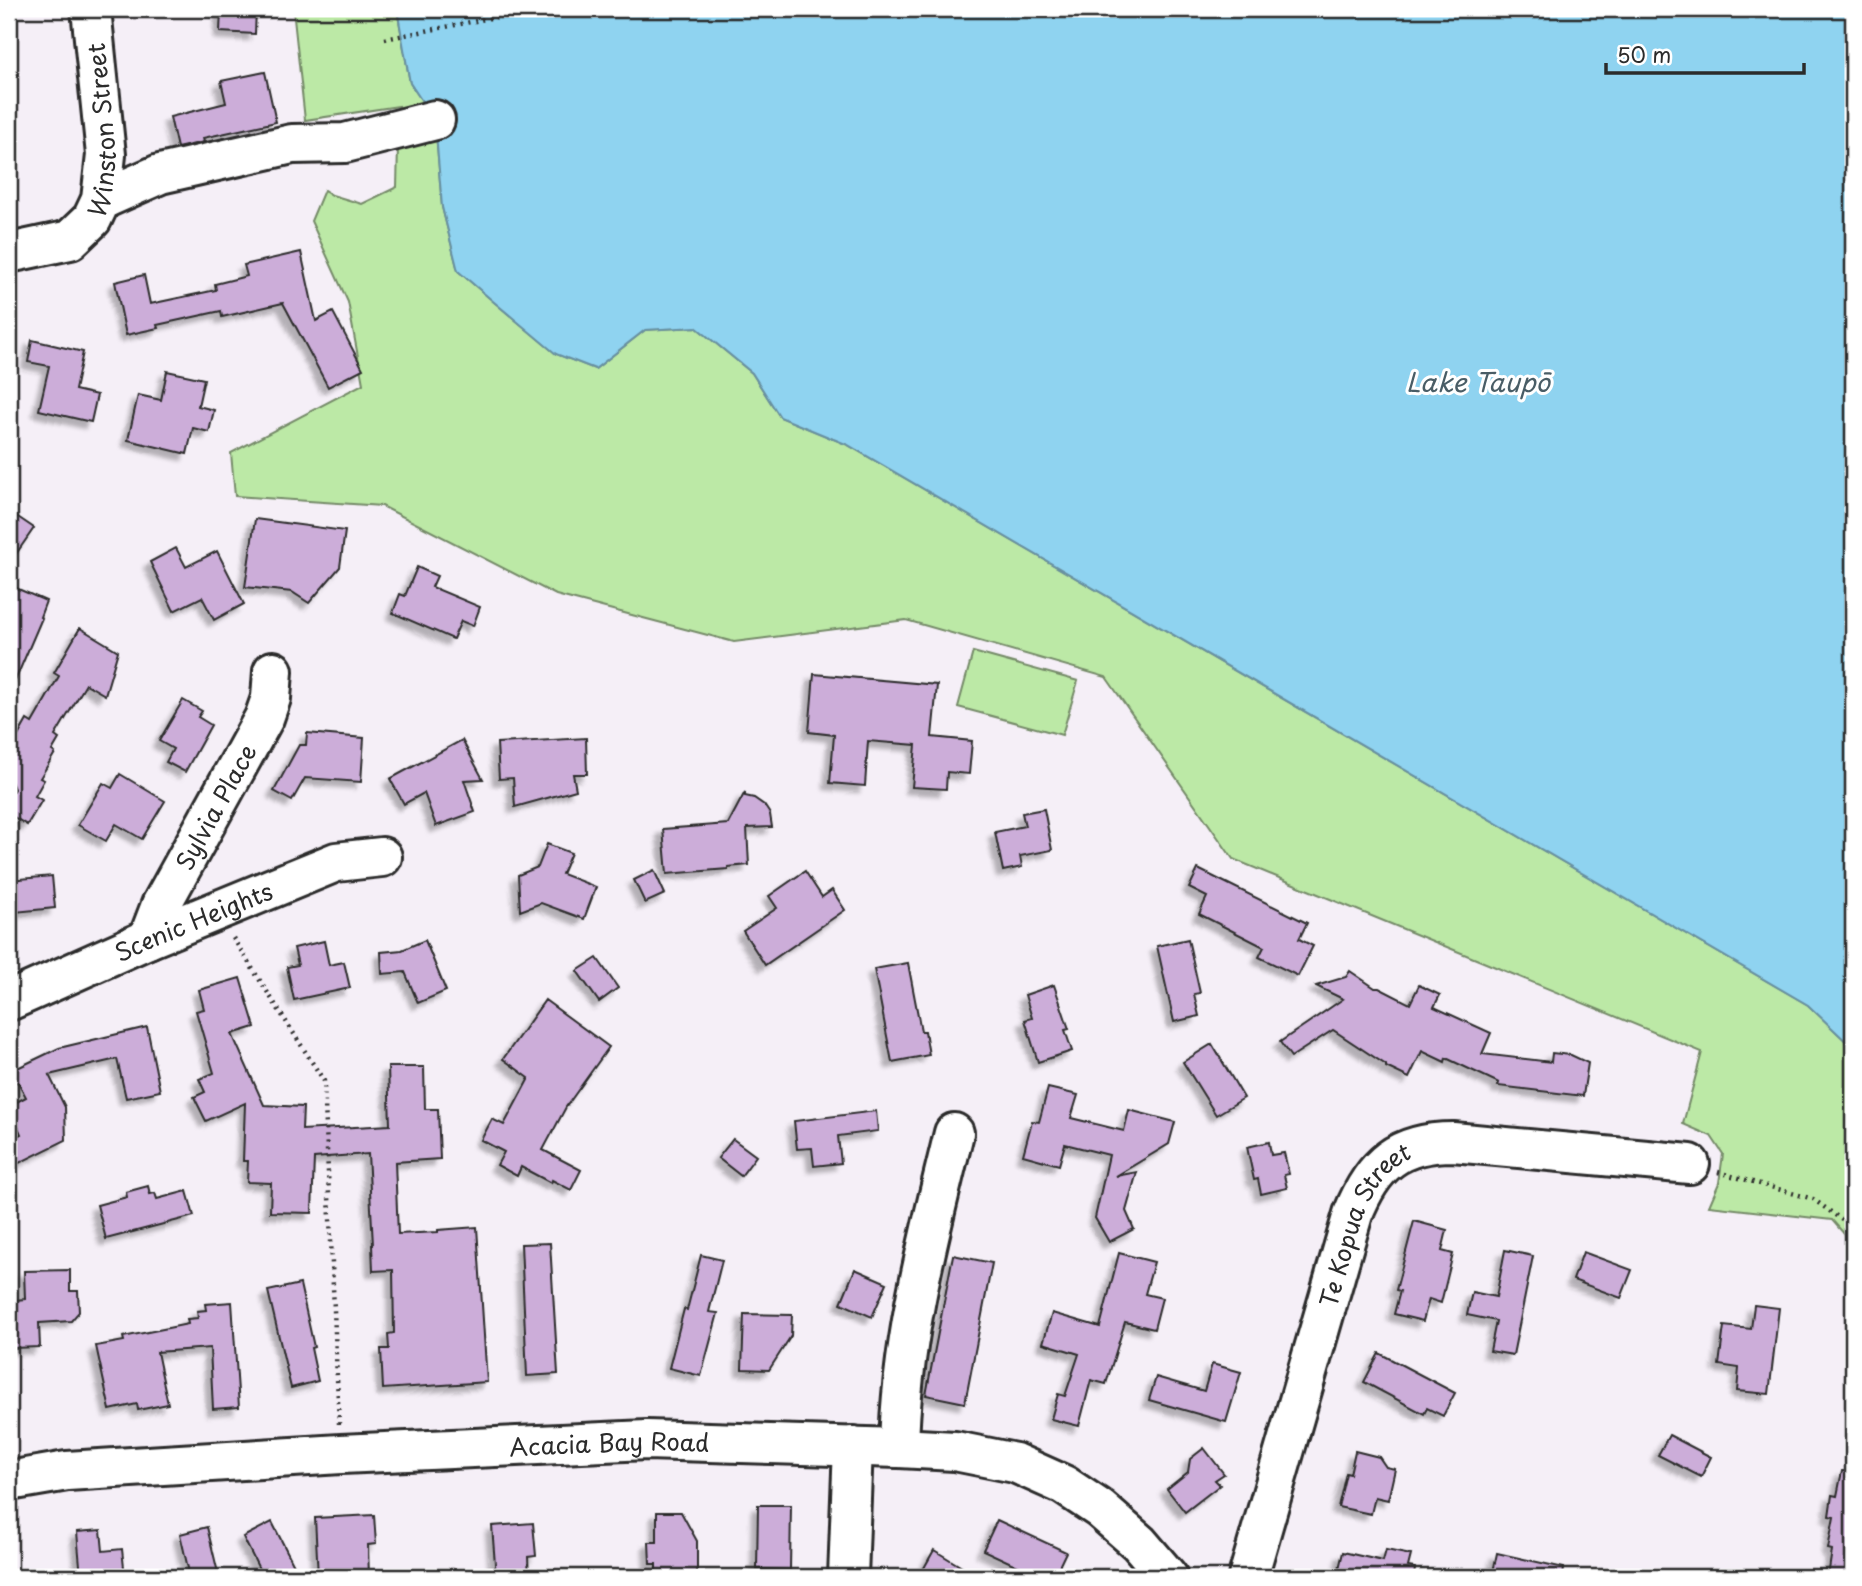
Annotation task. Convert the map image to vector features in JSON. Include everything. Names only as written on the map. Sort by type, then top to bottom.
[{"type":"street","name":"Winston Street","points":[[9,253],[70,240],[92,219],[101,200],[106,155],[91,9]]},
{"type":"street","points":[[101,200],[160,174],[292,144],[345,143],[435,121]]},
{"type":"street","name":"Sylvia Place","points":[[148,939],[161,905],[264,718],[271,698],[273,671]]},
{"type":"street","name":"Scenic Heights","points":[[9,1001],[148,939],[336,862],[382,857]]},
{"type":"street","points":[[899,1448],[901,1407],[915,1309],[954,1133]]},
{"type":"street","name":"Te Kopua Street","points":[[1248,1577],[1353,1214],[1361,1194],[1384,1164],[1399,1153],[1433,1142],[1690,1164]]},
{"type":"street","name":"Acacia Bay Road","points":[[9,1482],[67,1471],[341,1454],[647,1440],[955,1451],[1016,1463],[1065,1485],[1100,1509],[1139,1543],[1168,1577]]},
{"type":"street","points":[[848,1577],[853,1446]]},
{"type":"path","points":[[385,39],[521,12]]},
{"type":"path","points":[[215,911],[324,1081],[341,1454]]},
{"type":"path","points":[[1690,1164],[1812,1199],[1853,1228]]},
{"type":"green space","points":[[293,9],[397,9],[410,83],[435,120],[442,207],[458,271],[556,354],[595,369],[645,330],[696,327],[752,373],[780,417],[848,445],[1808,1005],[1853,1048],[1853,1244],[1832,1220],[1709,1206],[1719,1183],[1723,1154],[1711,1136],[1683,1124],[1702,1052],[1233,859],[1106,677],[906,620],[734,642],[556,595],[382,506],[235,496],[231,453],[363,384],[348,302],[311,221],[324,190],[362,204],[397,187],[399,106],[305,120]]},
{"type":"green space","points":[[973,652],[1078,681],[1062,735],[958,707]]},
{"type":"water","name":"Lake Taupō","points":[[397,9],[1853,9],[1853,1048],[1808,1005],[848,445],[780,417],[752,373],[696,327],[645,330],[595,369],[556,354],[458,271],[442,207],[435,121],[410,83]]},
{"type":"building","points":[[221,9],[256,9],[255,34],[220,32]]},
{"type":"building","points":[[265,72],[276,122],[203,138],[204,142],[177,148],[170,117],[226,103],[221,81]]},
{"type":"building","points":[[301,252],[316,321],[333,312],[363,369],[328,387],[283,303],[222,317],[221,311],[157,325],[158,328],[126,335],[115,282],[144,275],[150,304],[216,290],[215,284],[247,276],[244,265]]},
{"type":"building","points":[[32,340],[83,352],[75,390],[97,395],[91,422],[39,410],[49,366],[28,362]]},
{"type":"building","points":[[167,371],[204,379],[198,406],[214,410],[209,432],[193,428],[187,454],[128,440],[138,395],[161,400]]},
{"type":"building","points":[[9,511],[34,528],[9,564]]},
{"type":"building","points":[[255,519],[345,531],[340,567],[309,603],[292,592],[245,587]]},
{"type":"building","points":[[176,548],[186,567],[217,551],[244,604],[214,620],[202,597],[174,611],[150,562]]},
{"type":"building","points":[[417,567],[437,576],[432,587],[480,607],[473,626],[461,621],[453,639],[393,613],[400,594],[405,596]]},
{"type":"building","points":[[9,585],[46,601],[40,617],[42,618],[9,695]]},
{"type":"building","points":[[80,628],[118,651],[105,695],[86,684],[55,736],[59,739],[52,751],[55,753],[40,778],[44,780],[35,796],[42,800],[27,825],[9,814],[9,798],[14,789],[9,776],[9,752],[27,720],[32,723],[59,676],[54,673]]},
{"type":"building","points":[[814,674],[937,685],[932,737],[972,741],[969,774],[947,772],[946,789],[912,787],[916,745],[868,741],[865,786],[830,783],[834,735],[809,732]]},
{"type":"building","points":[[183,700],[202,711],[198,717],[211,725],[185,772],[166,762],[173,749],[159,741]]},
{"type":"building","points":[[307,733],[364,738],[361,782],[305,778],[292,801],[274,791],[299,745],[306,745]]},
{"type":"building","points":[[586,738],[587,774],[573,774],[576,790],[515,807],[513,778],[499,779],[497,743]]},
{"type":"building","points":[[462,740],[483,779],[464,780],[475,812],[436,826],[424,793],[404,804],[390,779]]},
{"type":"building","points":[[120,774],[165,801],[142,839],[116,824],[106,841],[78,825],[103,783],[112,788]]},
{"type":"building","points":[[745,792],[745,796],[764,805],[770,814],[772,827],[747,828],[749,865],[667,874],[663,829],[728,824]]},
{"type":"building","points":[[1044,809],[1052,850],[1020,856],[1022,867],[1003,871],[995,832],[1025,826],[1022,813]]},
{"type":"building","points":[[547,844],[571,853],[562,874],[596,887],[584,919],[541,903],[520,911],[518,875],[538,867]]},
{"type":"building","points":[[1198,869],[1307,923],[1299,939],[1313,946],[1298,976],[1259,957],[1264,947],[1199,914],[1207,897],[1189,888]]},
{"type":"building","points":[[654,870],[665,894],[645,903],[634,880]]},
{"type":"building","points":[[805,871],[822,897],[832,890],[845,910],[765,965],[743,931],[777,908],[769,896]]},
{"type":"building","points":[[52,876],[55,908],[15,912],[14,905],[9,906],[9,880]]},
{"type":"building","points":[[1188,939],[1200,993],[1194,994],[1199,1016],[1174,1022],[1157,946]]},
{"type":"building","points":[[425,940],[446,991],[418,1003],[405,972],[382,974],[381,952],[402,950]]},
{"type":"building","points":[[324,941],[329,965],[344,962],[350,988],[294,1000],[287,967],[298,965],[294,948]]},
{"type":"building","points":[[597,958],[618,988],[599,1002],[577,971]]},
{"type":"building","points":[[908,963],[921,1031],[925,1031],[929,1055],[892,1062],[874,969]]},
{"type":"building","points":[[1350,971],[1375,988],[1410,1004],[1419,985],[1440,995],[1434,1007],[1491,1033],[1482,1054],[1551,1062],[1552,1053],[1571,1055],[1588,1063],[1583,1096],[1498,1086],[1499,1083],[1446,1058],[1445,1062],[1422,1051],[1409,1078],[1386,1067],[1333,1030],[1291,1057],[1280,1042],[1343,999],[1316,986],[1346,977]]},
{"type":"building","points":[[240,978],[255,1027],[232,1034],[264,1105],[303,1107],[302,1130],[390,1125],[388,1067],[424,1067],[425,1109],[438,1109],[440,1159],[395,1162],[398,1234],[477,1227],[487,1382],[383,1389],[381,1349],[389,1349],[388,1334],[394,1333],[393,1270],[373,1271],[368,1154],[314,1158],[312,1213],[270,1212],[271,1183],[247,1182],[248,1161],[243,1161],[245,1103],[206,1121],[194,1097],[205,1092],[199,1079],[214,1073],[196,1011],[204,1009],[199,990]]},
{"type":"building","points":[[1054,985],[1069,1029],[1065,1030],[1072,1051],[1038,1062],[1025,1020],[1032,1018],[1025,995]]},
{"type":"building","points":[[545,1000],[609,1047],[566,1107],[543,1150],[581,1170],[571,1190],[521,1167],[517,1176],[497,1165],[504,1152],[481,1140],[492,1119],[504,1125],[529,1078],[503,1059]]},
{"type":"building","points":[[147,1027],[160,1091],[126,1098],[117,1059],[49,1075],[65,1107],[66,1140],[9,1168],[9,1140],[21,1134],[9,1106],[26,1097],[18,1082],[9,1084],[9,1072],[59,1048]]},
{"type":"building","points":[[1212,1044],[1244,1098],[1216,1115],[1183,1062]]},
{"type":"building","points":[[1048,1088],[1078,1095],[1071,1118],[1124,1131],[1129,1110],[1175,1122],[1169,1144],[1116,1176],[1137,1172],[1126,1211],[1134,1229],[1109,1242],[1095,1218],[1109,1155],[1065,1144],[1059,1165],[1023,1155],[1032,1121],[1039,1122]]},
{"type":"building","points":[[876,1111],[878,1131],[838,1136],[841,1163],[814,1166],[812,1148],[797,1149],[794,1121]]},
{"type":"building","points":[[733,1139],[756,1156],[741,1176],[718,1158]]},
{"type":"building","points":[[1269,1142],[1271,1155],[1284,1153],[1289,1174],[1284,1175],[1287,1188],[1261,1194],[1258,1179],[1254,1180],[1247,1147]]},
{"type":"building","points":[[148,1186],[150,1194],[155,1193],[157,1199],[187,1191],[194,1216],[106,1239],[97,1205],[127,1197],[126,1192]]},
{"type":"building","points":[[1414,1221],[1447,1230],[1442,1251],[1453,1254],[1441,1303],[1429,1299],[1423,1321],[1394,1314],[1400,1291],[1396,1290]]},
{"type":"building","points":[[550,1243],[558,1374],[527,1376],[521,1244]]},
{"type":"building","points":[[1505,1250],[1533,1256],[1513,1355],[1490,1351],[1496,1321],[1467,1315],[1472,1292],[1496,1297]]},
{"type":"building","points":[[1583,1252],[1632,1270],[1621,1298],[1573,1280]]},
{"type":"building","points":[[1119,1253],[1154,1262],[1145,1294],[1162,1298],[1154,1329],[1125,1322],[1106,1384],[1091,1380],[1079,1426],[1051,1419],[1058,1394],[1065,1396],[1079,1354],[1043,1343],[1052,1313],[1100,1327]]},
{"type":"building","points":[[701,1255],[722,1260],[709,1312],[718,1313],[701,1376],[669,1368]]},
{"type":"building","points":[[953,1255],[992,1263],[965,1403],[926,1395]]},
{"type":"building","points":[[855,1269],[887,1283],[872,1317],[841,1303]]},
{"type":"building","points":[[70,1270],[70,1291],[78,1291],[79,1312],[71,1321],[39,1323],[40,1347],[12,1348],[11,1321],[16,1321],[15,1300],[25,1299],[24,1271]]},
{"type":"building","points":[[300,1284],[314,1347],[311,1348],[318,1381],[291,1388],[268,1291]]},
{"type":"building","points":[[232,1302],[239,1407],[213,1409],[210,1348],[157,1352],[168,1404],[138,1410],[137,1404],[110,1410],[96,1346],[124,1341],[123,1337],[188,1324],[187,1319],[198,1318],[197,1311],[206,1310],[205,1304]]},
{"type":"building","points":[[1754,1305],[1779,1308],[1769,1394],[1737,1391],[1739,1368],[1719,1365],[1724,1326],[1751,1329]]},
{"type":"building","points":[[744,1314],[792,1315],[791,1336],[769,1370],[742,1369]]},
{"type":"building","points":[[1379,1353],[1455,1393],[1443,1416],[1427,1408],[1424,1414],[1364,1382]]},
{"type":"building","points":[[1212,1364],[1241,1372],[1226,1422],[1149,1400],[1156,1377],[1204,1391]]},
{"type":"building","points":[[1669,1435],[1711,1457],[1701,1477],[1658,1455]]},
{"type":"building","points":[[1204,1448],[1224,1474],[1215,1480],[1220,1485],[1185,1512],[1167,1489],[1188,1472],[1190,1459]]},
{"type":"building","points":[[1355,1451],[1379,1457],[1386,1467],[1395,1469],[1388,1500],[1375,1497],[1371,1514],[1338,1507],[1346,1473],[1350,1474]]},
{"type":"building","points":[[1842,1471],[1853,1472],[1853,1577],[1828,1577],[1832,1550],[1828,1549],[1834,1517],[1829,1516],[1832,1495],[1837,1496]]},
{"type":"building","points":[[758,1505],[791,1505],[790,1570],[757,1569]]},
{"type":"building","points":[[657,1512],[681,1512],[697,1541],[697,1577],[656,1577],[656,1564],[650,1564],[649,1542],[657,1542]]},
{"type":"building","points":[[374,1515],[376,1544],[368,1545],[369,1577],[318,1577],[315,1518]]},
{"type":"building","points":[[997,1520],[1066,1552],[1054,1577],[1015,1577],[1020,1567],[983,1550]]},
{"type":"building","points":[[272,1522],[300,1577],[263,1577],[243,1537]]},
{"type":"building","points":[[533,1523],[536,1556],[528,1557],[529,1576],[496,1577],[492,1526]]},
{"type":"building","points":[[207,1527],[219,1577],[190,1577],[180,1534]]},
{"type":"building","points":[[101,1530],[103,1551],[122,1549],[125,1577],[81,1577],[77,1532]]},
{"type":"building","points":[[934,1550],[978,1577],[919,1577]]},
{"type":"building","points":[[1386,1550],[1411,1555],[1408,1567],[1415,1568],[1414,1577],[1337,1577],[1343,1552],[1383,1561]]},
{"type":"building","points":[[1497,1553],[1564,1568],[1563,1577],[1492,1577]]}]
